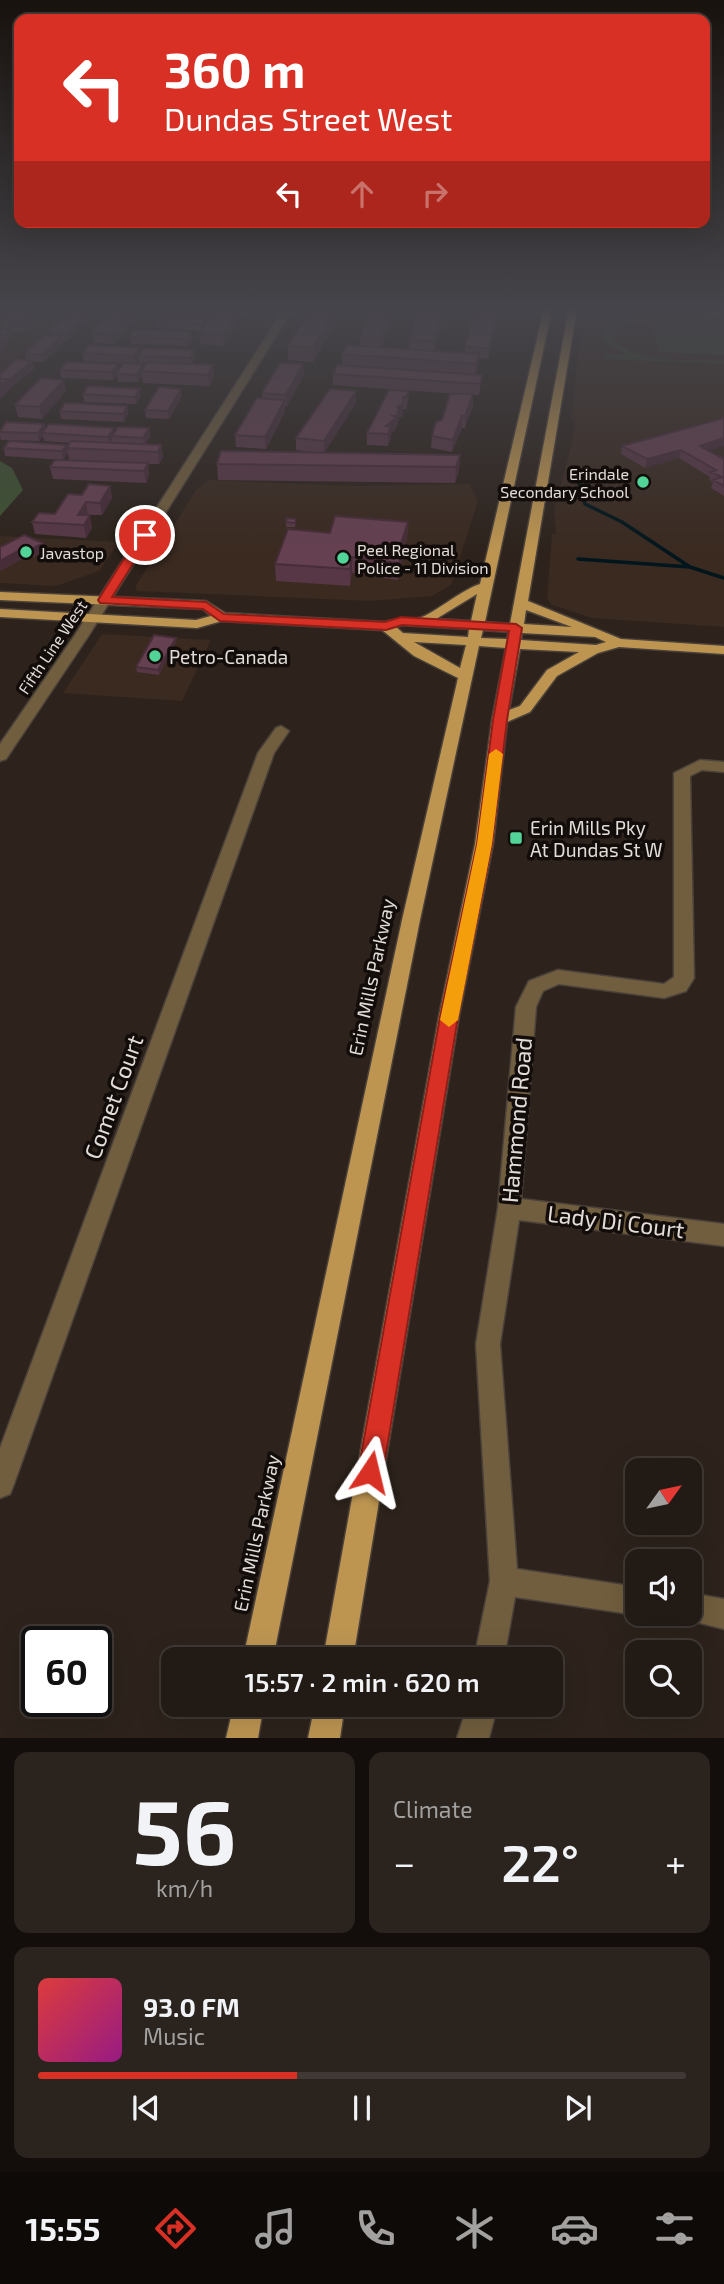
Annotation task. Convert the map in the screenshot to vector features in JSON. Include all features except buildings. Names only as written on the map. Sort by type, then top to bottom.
[{"type":"main road","name":"Erin Mills Parkway","points":[[260,1647],[411,920],[480,626],[530,390]]},
{"type":"main road","points":[[340,1647],[449,1017],[484,844],[500,720],[559,390]]},
{"type":"main road","points":[[422,622],[447,608],[463,593],[487,586]]},
{"type":"main road","points":[[0,596],[206,605],[220,617]]},
{"type":"main road","points":[[521,603],[576,622],[618,643]]},
{"type":"main road","points":[[0,613],[197,624],[220,617],[386,626],[401,621],[598,634]]},
{"type":"main road","points":[[386,626],[419,653],[467,677]]},
{"type":"main road","points":[[400,637],[597,649]]},
{"type":"main road","points":[[500,720],[525,709],[531,696],[552,673],[574,658],[597,649],[618,643],[724,650]]},
{"type":"main road","points":[[242,1738],[246,1717]]},
{"type":"main road","points":[[324,1738],[328,1717]]},
{"type":"street","name":"Fifth Line West","points":[[0,755],[93,618],[237,390]]},
{"type":"street","name":"Comet Court","points":[[0,1484],[265,753],[281,731]]},
{"type":"street","name":"Hammond Road","points":[[491,1647],[504,1581],[488,1344],[509,1208],[526,1007],[530,992],[542,982],[558,977],[664,991],[679,986],[684,978],[682,773],[700,765],[724,767]]},
{"type":"street","name":"Lady Di Court","points":[[509,1208],[724,1235]]},
{"type":"street","points":[[504,1581],[625,1599]]},
{"type":"street","points":[[702,1610],[724,1614]]},
{"type":"street","points":[[473,1738],[479,1717]]},
{"type":"shaded area","name":"Erindale Secondary School","points":[[574,390],[724,390],[724,627],[592,618],[552,605],[547,599],[552,534],[556,534],[554,509],[572,443],[575,420],[571,419]]},
{"type":"shaded area","points":[[208,480],[350,486],[470,484],[478,501],[451,585],[432,596],[371,601],[137,591],[135,587],[196,490]]},
{"type":"shaded area","points":[[0,536],[119,542],[99,571],[56,586],[0,583]]},
{"type":"shaded area","points":[[102,634],[211,640],[182,701],[63,693]]},
{"type":"green space","points":[[0,461],[12,468],[23,490],[0,516]]},
{"type":"waterway","points":[[577,477],[585,504],[622,522],[690,567]]},
{"type":"waterway","points":[[578,559],[690,567]]},
{"type":"waterway","points":[[690,567],[724,578]]},
{"type":"slow traffic","points":[[449,1020],[484,844],[496,754]]},
{"type":"place","name":"Erindale Secondary School","points":[[643,482]]},
{"type":"place","name":"Javastop","points":[[26,552]]},
{"type":"place","name":"Peel Regional Police - 11 Division","points":[[343,558]]},
{"type":"place","name":"Petro-Canada","points":[[155,656]]},
{"type":"place","name":"Erin Mills Pky At Dundas St W","points":[[516,838]]},
{"type":"route","points":[[145,535],[104,600],[206,605],[220,617],[386,626],[401,621],[516,628],[500,720],[484,844],[449,1017],[370,1472]]}]
